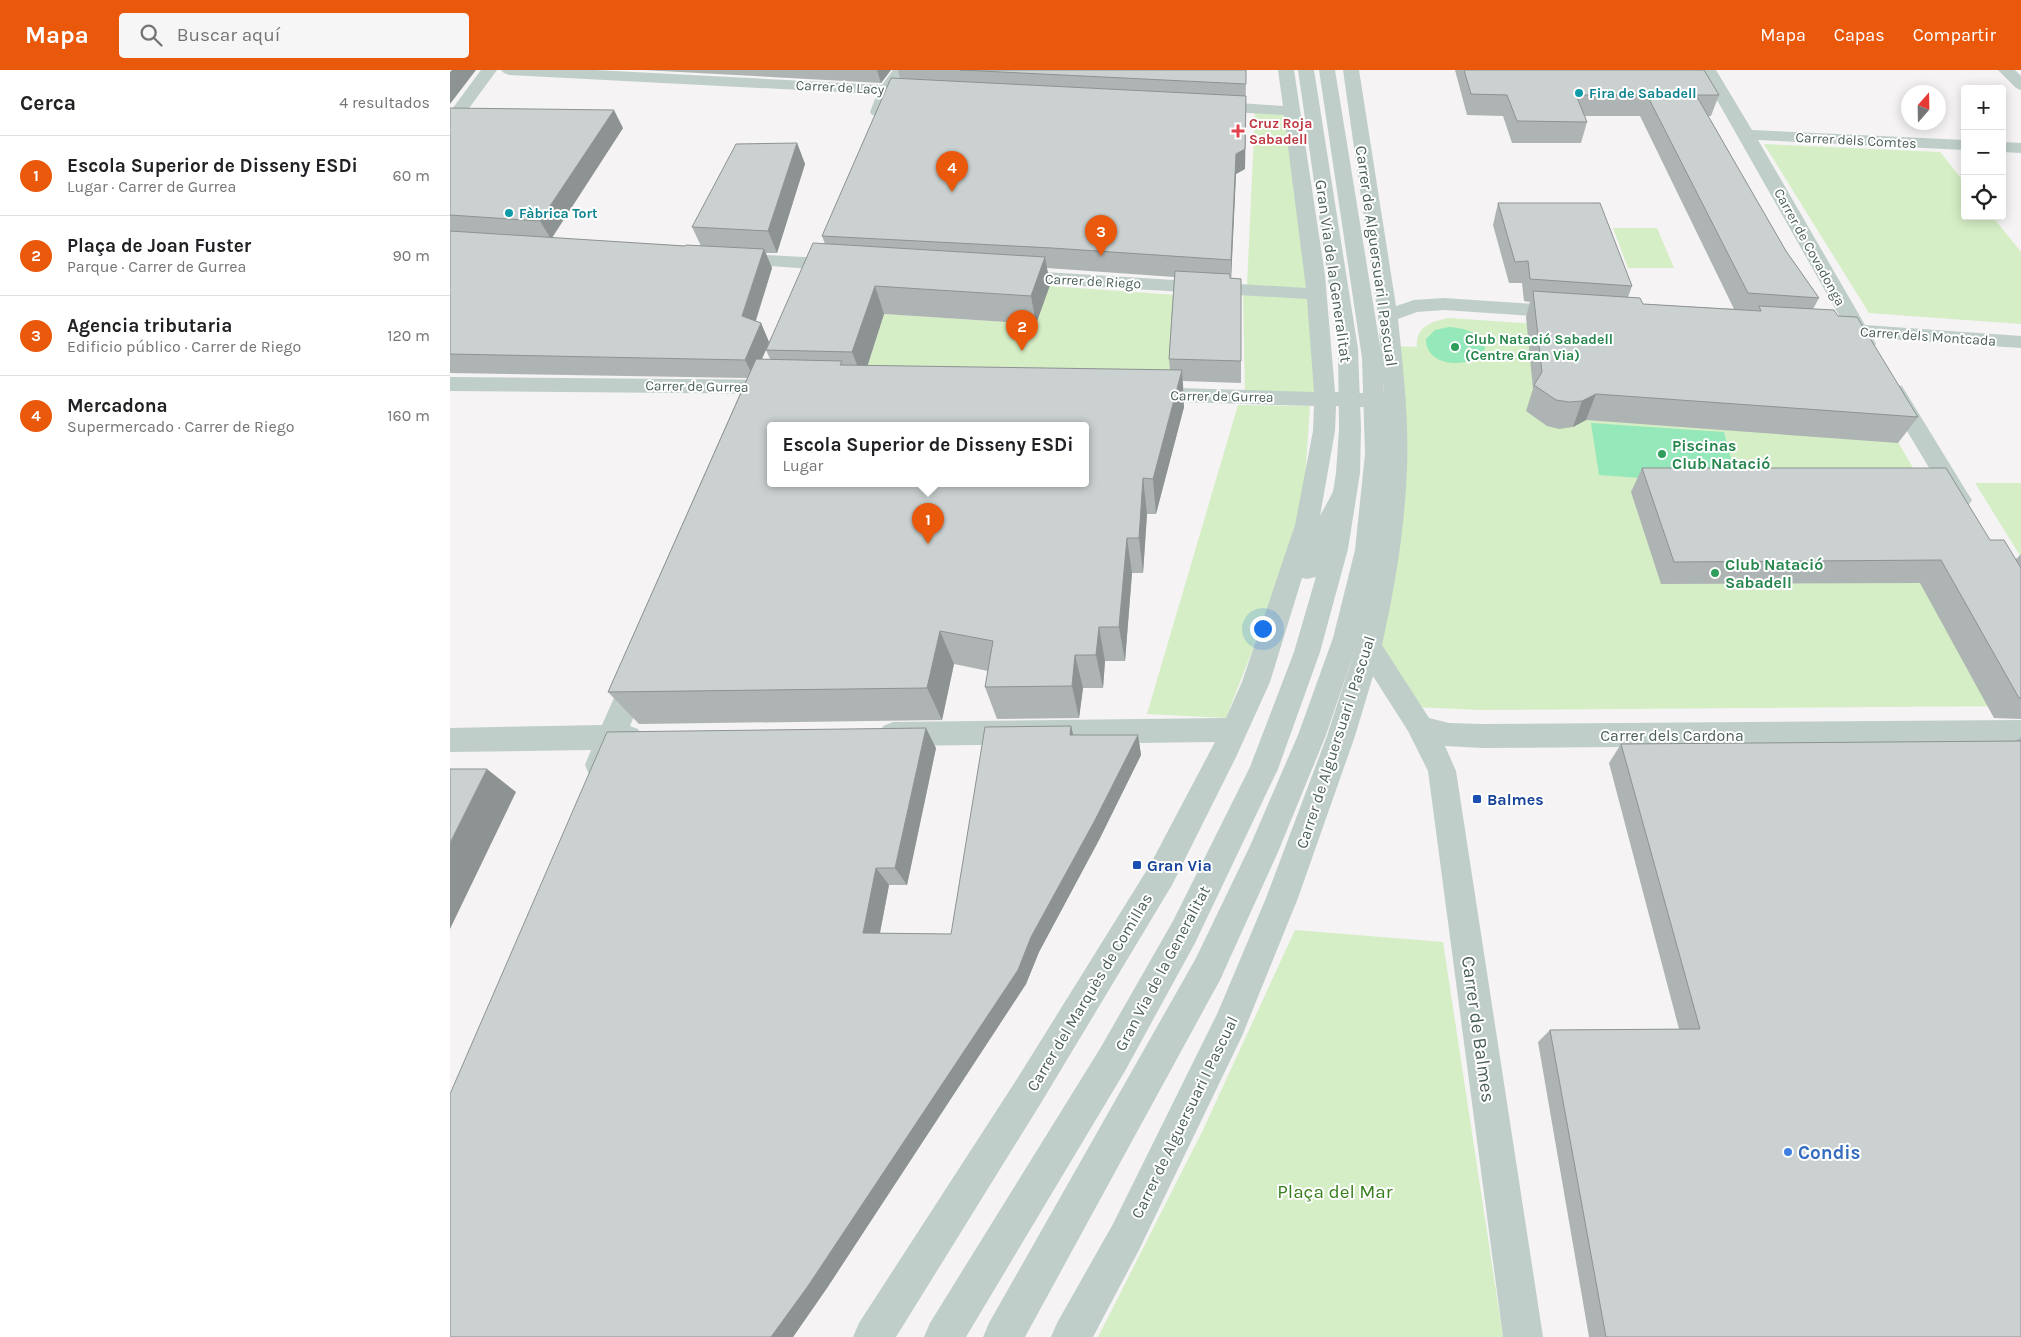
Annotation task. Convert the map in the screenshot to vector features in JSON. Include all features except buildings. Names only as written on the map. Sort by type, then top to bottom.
[{"type":"street","points":[[450,123],[489,70]]},
{"type":"street","name":"Carrer de Lacy","points":[[509,70],[916,91]]},
{"type":"street","points":[[873,124],[886,90],[901,70]]},
{"type":"street","name":"Carrer del Marquès de Comillas","points":[[873,1337],[1030,1091],[1161,874],[1234,730],[1259,673],[1307,525],[1324,431],[1361,399],[1317,294],[1286,70]]},
{"type":"street","name":"Gran Via de la Generalitat","points":[[1002,1337],[1208,969],[1263,852],[1312,735],[1346,638],[1366,550],[1376,454],[1348,349],[1306,70]]},
{"type":"street","name":"Gran Via de la Generalitat","points":[[1327,70],[1379,309],[1372,358],[1361,399]]},
{"type":"street","name":"Carrer de Alguersuari I Pascual","points":[[1351,70],[1379,309]]},
{"type":"street","name":"Carrer de Covadonga","points":[[1708,70],[1748,135],[1858,331],[1970,518]]},
{"type":"street","points":[[2006,70],[2021,85]]},
{"type":"street","points":[[1194,106],[1291,111]]},
{"type":"street","name":"Carrer dels Comtes","points":[[1748,135],[1961,145]]},
{"type":"street","points":[[2006,147],[2021,148]]},
{"type":"street","points":[[807,281],[822,246]]},
{"type":"street","points":[[716,258],[863,267]]},
{"type":"street","name":"Carrer de Riego","points":[[998,275],[1317,294]]},
{"type":"street","points":[[1379,309],[1444,304],[1581,313]]},
{"type":"street","name":"Carrer dels Montcada","points":[[1813,328],[2021,342]]},
{"type":"street","points":[[751,414],[767,378]]},
{"type":"street","name":"Carrer de Gurrea","points":[[450,384],[767,378],[803,388]]},
{"type":"street","name":"Carrer de Gurrea","points":[[1128,394],[1361,399]]},
{"type":"street","points":[[1259,673],[1347,480],[1361,399]]},
{"type":"street","name":"Carrer de Alguersuari I Pascual","points":[[1071,1337],[1126,1237],[1230,1024],[1285,889],[1341,736],[1369,646],[1381,594],[1396,467],[1361,399]]},
{"type":"street","name":"Gran Via de la Generalitat","points":[[944,1337],[1113,1059],[1184,932],[1264,769],[1307,652],[1336,549],[1347,480]]},
{"type":"street","points":[[1369,646],[1385,675],[1420,726]]},
{"type":"street","points":[[587,792],[650,648]]},
{"type":"street","name":"Carrer dels Cardona","points":[[1420,726],[1449,735],[1483,736],[2021,732]]},
{"type":"street","name":"Carrer de Balmes","points":[[1420,726],[1442,771],[1523,1337]]},
{"type":"street","points":[[868,734],[1234,730]]},
{"type":"street","points":[[450,740],[650,737]]},
{"type":"green space","points":[[1291,111],[1310,289],[1247,286],[1255,112]]},
{"type":"green space","points":[[1764,144],[1940,152],[1961,178],[1961,220],[1995,220],[2021,252],[2021,324],[1869,313]]},
{"type":"green space","points":[[1613,228],[1657,228],[1674,268],[1628,268]]},
{"type":"green space","points":[[1049,286],[1176,295],[1170,380],[864,377],[884,314],[1036,324]]},
{"type":"green space","points":[[1243,292],[1314,296],[1320,395],[1245,394]]},
{"type":"green space","name":"Club Natació Sabadell","points":[[1449,318],[1569,326],[1891,430],[2021,654],[2021,706],[1480,710],[1415,707],[1369,646],[1395,346],[1417,347],[1419,334],[1426,326]]},
{"type":"green space","points":[[1238,405],[1310,406],[1304,494],[1277,587],[1226,718],[1147,714]]},
{"type":"green space","points":[[1975,483],[2021,483],[2021,557]]},
{"type":"green space","name":"Plaça del Mar","points":[[1295,930],[1443,942],[1503,1337],[1098,1337],[1203,1130]]},
{"type":"shaded area","name":"Club Natació Sabadell (Centre Gran Via)","points":[[1449,327],[1461,328],[1472,332],[1480,339],[1485,349],[1479,356],[1461,363],[1451,363],[1433,356],[1428,349],[1426,339],[1435,330]]},
{"type":"shaded area","name":"Piscinas Club Natació","points":[[1591,423],[1724,432],[1738,485],[1599,475]]},
{"type":"place","name":"Fira de Sabadell","points":[[1579,93]]},
{"type":"place","name":"Cruz Roja Sabadell","points":[[1238,131]]},
{"type":"place","name":"Mercadona","points":[[952,192]]},
{"type":"place","name":"Fàbrica Tort","points":[[509,213]]},
{"type":"place","name":"Agencia tributaria","points":[[1101,256]]},
{"type":"place","name":"Club Natació Sabadell (Centre Gran Via)","points":[[1455,347]]},
{"type":"place","name":"Plaça de Joan Fuster","points":[[1022,351]]},
{"type":"place","name":"Piscinas Club Natació","points":[[1662,454]]},
{"type":"place","name":"Escola Superior de Disseny ESDi","points":[[928,544]]},
{"type":"place","name":"Club Natació Sabadell","points":[[1715,573]]},
{"type":"place","name":"Balmes","points":[[1477,799]]},
{"type":"place","name":"Gran Via","points":[[1137,865]]},
{"type":"place","name":"Condis","points":[[1788,1152]]}]
